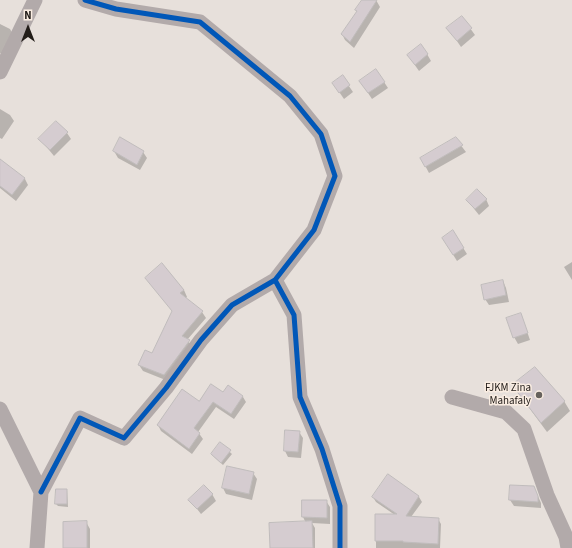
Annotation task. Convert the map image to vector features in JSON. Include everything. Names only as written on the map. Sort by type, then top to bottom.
[{"type":"street","points":[[0,72],[35,0]]},
{"type":"street","points":[[38,548],[41,492],[80,418],[124,438],[166,388],[201,340],[232,305],[275,280],[314,230],[335,176],[321,134],[290,96],[200,22],[116,9],[85,0]]},
{"type":"street","points":[[275,280],[294,315],[300,397],[322,449],[340,506],[340,548]]},
{"type":"street","points":[[452,397],[506,412],[524,429],[547,495],[566,537],[568,548]]},
{"type":"street","points":[[0,409],[41,492]]},
{"type":"building","points":[[362,0],[377,0],[350,42],[341,34],[357,11],[355,10]]},
{"type":"building","points":[[462,16],[472,28],[457,41],[446,28]]},
{"type":"building","points":[[421,44],[428,54],[415,65],[407,55]]},
{"type":"building","points":[[376,69],[385,82],[368,93],[359,81]]},
{"type":"building","points":[[343,75],[350,85],[339,93],[332,83]]},
{"type":"building","points":[[56,121],[68,132],[50,150],[38,139]]},
{"type":"building","points":[[120,137],[144,151],[137,165],[113,151]]},
{"type":"building","points":[[456,137],[463,145],[425,167],[420,158]]},
{"type":"building","points":[[0,159],[25,178],[12,195],[0,186]]},
{"type":"building","points":[[477,189],[487,199],[475,209],[466,200]]},
{"type":"building","points":[[453,230],[464,248],[453,255],[442,238]]},
{"type":"building","points":[[162,263],[184,290],[180,293],[203,311],[182,336],[190,340],[164,375],[138,365],[145,350],[152,353],[172,311],[145,278]]},
{"type":"building","points":[[503,280],[506,295],[484,300],[481,285]]},
{"type":"building","points":[[521,313],[528,333],[513,338],[506,318]]},
{"type":"building","points":[[535,367],[565,401],[541,423],[512,385]]},
{"type":"building","points":[[211,384],[223,392],[228,385],[243,396],[231,414],[213,402],[194,428],[200,433],[189,449],[157,425],[182,389],[199,401]]},
{"type":"building","points":[[285,430],[300,431],[298,452],[284,451]]},
{"type":"building","points":[[220,442],[231,450],[221,463],[211,454]]},
{"type":"building","points":[[227,466],[254,472],[249,494],[222,488]]},
{"type":"building","points":[[388,474],[419,496],[406,516],[439,518],[438,544],[403,541],[375,541],[375,514],[397,514],[372,497]]},
{"type":"building","points":[[204,485],[213,494],[197,509],[188,500]]},
{"type":"building","points":[[510,485],[534,486],[538,496],[538,502],[509,500]]},
{"type":"building","points":[[56,489],[67,489],[67,504],[55,504]]},
{"type":"building","points":[[302,500],[327,500],[327,518],[302,517]]},
{"type":"building","points":[[87,521],[87,548],[63,548],[63,522]]},
{"type":"building","points":[[312,521],[313,548],[270,548],[269,523]]},
{"type":"cycle path","points":[[41,492],[80,418],[124,438],[166,388],[201,340],[232,305],[275,280],[314,230],[335,176],[321,134],[290,96],[200,22],[116,9],[85,0]]},
{"type":"cycle path","points":[[275,280],[294,315],[300,397],[322,449],[340,506],[340,548]]},
{"type":"place","name":"FJKM Zina Mahafaly","points":[[539,395]]}]
